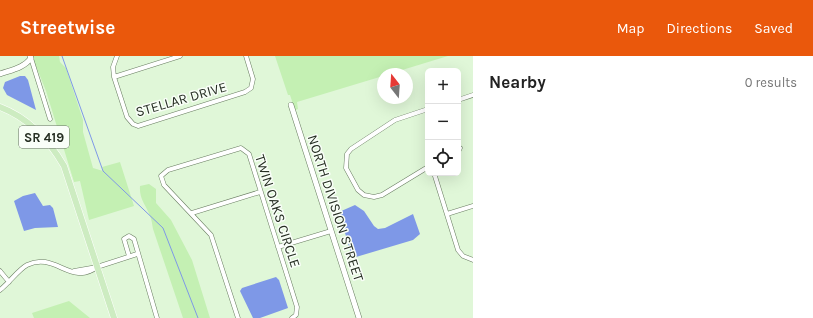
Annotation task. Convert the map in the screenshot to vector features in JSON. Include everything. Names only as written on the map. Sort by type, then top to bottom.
[{"type":"main road","name":"SR 419","points":[[0,107],[24,120],[40,132],[58,157],[71,184],[114,318]]},
{"type":"street","name":"STELLAR DRIVE","points":[[117,56],[113,67],[114,77],[126,117],[132,124],[138,126],[245,92],[251,88],[253,79],[246,56]]},
{"type":"street","points":[[114,77],[180,56]]},
{"type":"street","points":[[0,74],[23,66],[31,57]]},
{"type":"street","points":[[31,57],[50,119]]},
{"type":"street","points":[[461,99],[473,95]]},
{"type":"street","name":"NORTH DIVISION STREET","points":[[291,105],[359,318]]},
{"type":"street","points":[[425,110],[395,120],[351,149],[345,161],[346,168],[358,190],[364,195],[374,197],[382,195],[425,169]]},
{"type":"street","name":"TWIN OAKS CIRCLE","points":[[238,318],[211,234],[162,183],[161,176],[164,171],[241,148],[249,154],[297,307],[296,315],[292,318]]},
{"type":"street","points":[[435,176],[458,250],[463,256],[473,260]]},
{"type":"street","points":[[192,213],[260,192]]},
{"type":"street","points":[[447,214],[473,206]]},
{"type":"street","points":[[278,247],[331,231]]},
{"type":"street","points":[[129,256],[124,242],[126,237],[132,237],[134,239],[137,254],[157,318]]},
{"type":"street","points":[[0,290],[26,266],[40,262],[47,262],[73,272],[137,254]]},
{"type":"street","points":[[0,271],[9,282]]},
{"type":"green space","points":[[32,56],[59,56],[60,62],[66,68],[83,120],[83,132],[93,168],[103,171],[102,167],[120,162],[134,206],[89,220],[80,181],[74,182],[46,91]]},
{"type":"green space","points":[[275,56],[448,56],[409,68],[377,68],[377,78],[297,102],[298,109],[295,110],[290,95],[288,95]]},
{"type":"green space","points":[[149,184],[156,189],[156,203],[171,220],[192,260],[210,318],[183,318],[153,229],[151,218],[141,195],[140,186]]},
{"type":"green space","points":[[69,301],[90,318],[34,318],[32,313]]},
{"type":"water","points":[[20,76],[25,76],[28,80],[36,110],[7,95],[3,88],[5,82]]},
{"type":"water","points":[[35,193],[43,206],[50,205],[53,208],[58,227],[35,228],[24,231],[14,201],[23,196]]},
{"type":"water","points":[[355,205],[364,211],[374,226],[378,229],[385,228],[413,214],[420,234],[413,240],[352,257],[339,212]]},
{"type":"water","points":[[276,277],[279,280],[288,308],[260,318],[253,318],[240,291],[242,288]]},
{"type":"waterway","points":[[62,56],[103,171],[163,228],[198,318]]}]
